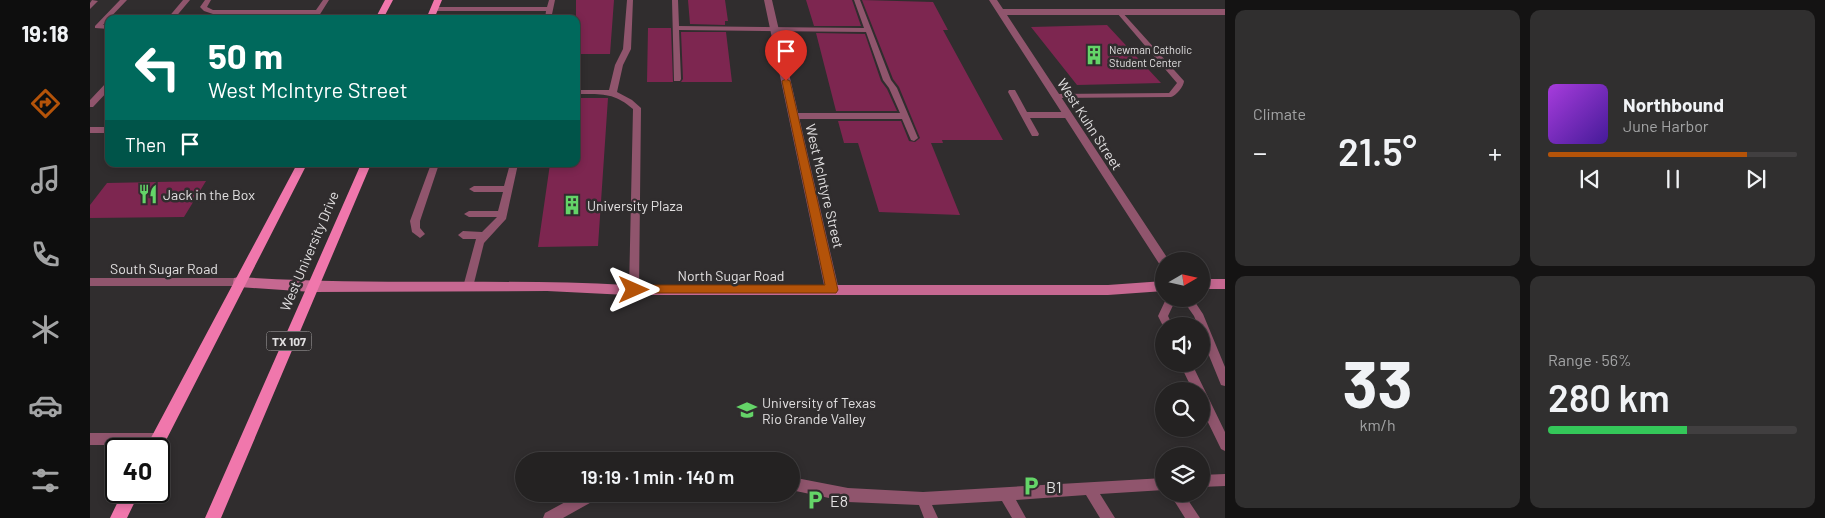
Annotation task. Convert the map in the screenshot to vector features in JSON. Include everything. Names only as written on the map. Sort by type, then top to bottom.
[{"type":"main road","points":[[381,15],[389,0]]},
{"type":"main road","points":[[432,15],[438,0]]},
{"type":"main road","points":[[159,438],[300,167]]},
{"type":"main road","name":"West University Drive","points":[[213,518],[365,167]]},
{"type":"main road","points":[[118,518],[126,503]]},
{"type":"street","name":"West McIntyre Street","points":[[768,0],[832,290]]},
{"type":"street","name":"West Kuhn Street","points":[[993,0],[1157,252]]},
{"type":"street","points":[[1000,12],[1225,12]]},
{"type":"street","name":"North Sugar Road","points":[[239,282],[312,287],[547,286],[634,290],[1098,290],[1155,287]]},
{"type":"street","points":[[1210,284],[1225,284]]},
{"type":"lane","points":[[107,15],[124,0]]},
{"type":"lane","points":[[174,15],[187,0]]},
{"type":"lane","points":[[208,0],[203,7],[212,12],[318,12]]},
{"type":"lane","points":[[316,15],[326,0]]},
{"type":"lane","points":[[549,15],[552,0]]},
{"type":"lane","points":[[613,92],[619,65],[627,49],[630,0]]},
{"type":"lane","points":[[675,0],[677,79]]},
{"type":"lane","points":[[857,0],[887,80],[893,88],[914,138]]},
{"type":"lane","points":[[434,9],[550,8]]},
{"type":"lane","points":[[1056,96],[1171,95],[1181,83],[1119,12]]},
{"type":"lane","points":[[93,27],[105,17]]},
{"type":"lane","points":[[676,28],[868,30]]},
{"type":"lane","points":[[90,105],[105,89]]},
{"type":"lane","points":[[580,92],[613,92],[630,101],[637,108],[634,290]]},
{"type":"lane","points":[[1012,92],[1035,134]]},
{"type":"lane","points":[[1024,115],[1068,115]]},
{"type":"lane","points":[[794,116],[905,116]]},
{"type":"lane","points":[[90,130],[105,130]]},
{"type":"lane","points":[[420,234],[415,229],[430,189],[434,167]]},
{"type":"lane","points":[[468,287],[480,240],[501,218],[513,167]]},
{"type":"lane","points":[[474,189],[508,189]]},
{"type":"lane","points":[[468,214],[502,214]]},
{"type":"lane","points":[[464,235],[484,236]]},
{"type":"lane","name":"South Sugar Road","points":[[90,282],[239,282]]},
{"type":"lane","points":[[1194,308],[1225,381]]},
{"type":"lane","points":[[1210,413],[1224,442]]},
{"type":"lane","points":[[90,439],[105,440]]},
{"type":"lane","points":[[1210,481],[1225,480]]},
{"type":"lane","points":[[800,485],[848,495],[923,499],[1155,485]]},
{"type":"lane","points":[[1089,489],[1108,518]]},
{"type":"lane","points":[[1005,494],[1019,518]]},
{"type":"lane","points":[[923,499],[932,518]]},
{"type":"lane","points":[[550,518],[578,502]]},
{"type":"lane","points":[[1182,502],[1193,518]]},
{"type":"building","points":[[576,0],[614,0],[610,54],[580,54],[580,15],[576,15]]},
{"type":"building","points":[[688,0],[725,0],[728,21],[725,21],[725,25],[690,24]]},
{"type":"building","points":[[806,0],[852,0],[861,26],[814,26]]},
{"type":"building","points":[[862,0],[933,2],[948,30],[943,30],[1003,140],[942,140],[943,143],[931,143],[960,215],[879,212],[858,143],[844,143],[838,121],[901,121],[909,141],[915,142],[920,138],[899,87],[893,79]]},
{"type":"building","name":"Newman Catholic Student Center","points":[[1107,25],[1161,83],[1077,85],[1031,27]]},
{"type":"building","points":[[648,28],[671,28],[673,82],[647,82]]},
{"type":"building","points":[[681,32],[726,32],[732,82],[681,82],[683,79]]},
{"type":"building","points":[[816,33],[865,34],[881,81],[887,89],[897,111],[836,111]]},
{"type":"building","name":"University Plaza","points":[[580,98],[608,98],[598,246],[538,247],[550,167],[580,167]]},
{"type":"building","name":"Jack in the Box","points":[[206,181],[184,217],[90,218],[90,205],[107,183]]},
{"type":"place","name":"Newman Catholic Student Center","points":[[1094,55]]},
{"type":"place","name":"Jack in the Box","points":[[148,194]]},
{"type":"place","name":"University Plaza","points":[[572,205]]},
{"type":"place","name":"University of Texas Rio Grande Valley","points":[[747,410]]},
{"type":"place","name":"B1","points":[[1031,486]]},
{"type":"place","name":"E8","points":[[815,500]]},
{"type":"route","points":[[634,290],[832,290],[786,81]]}]
